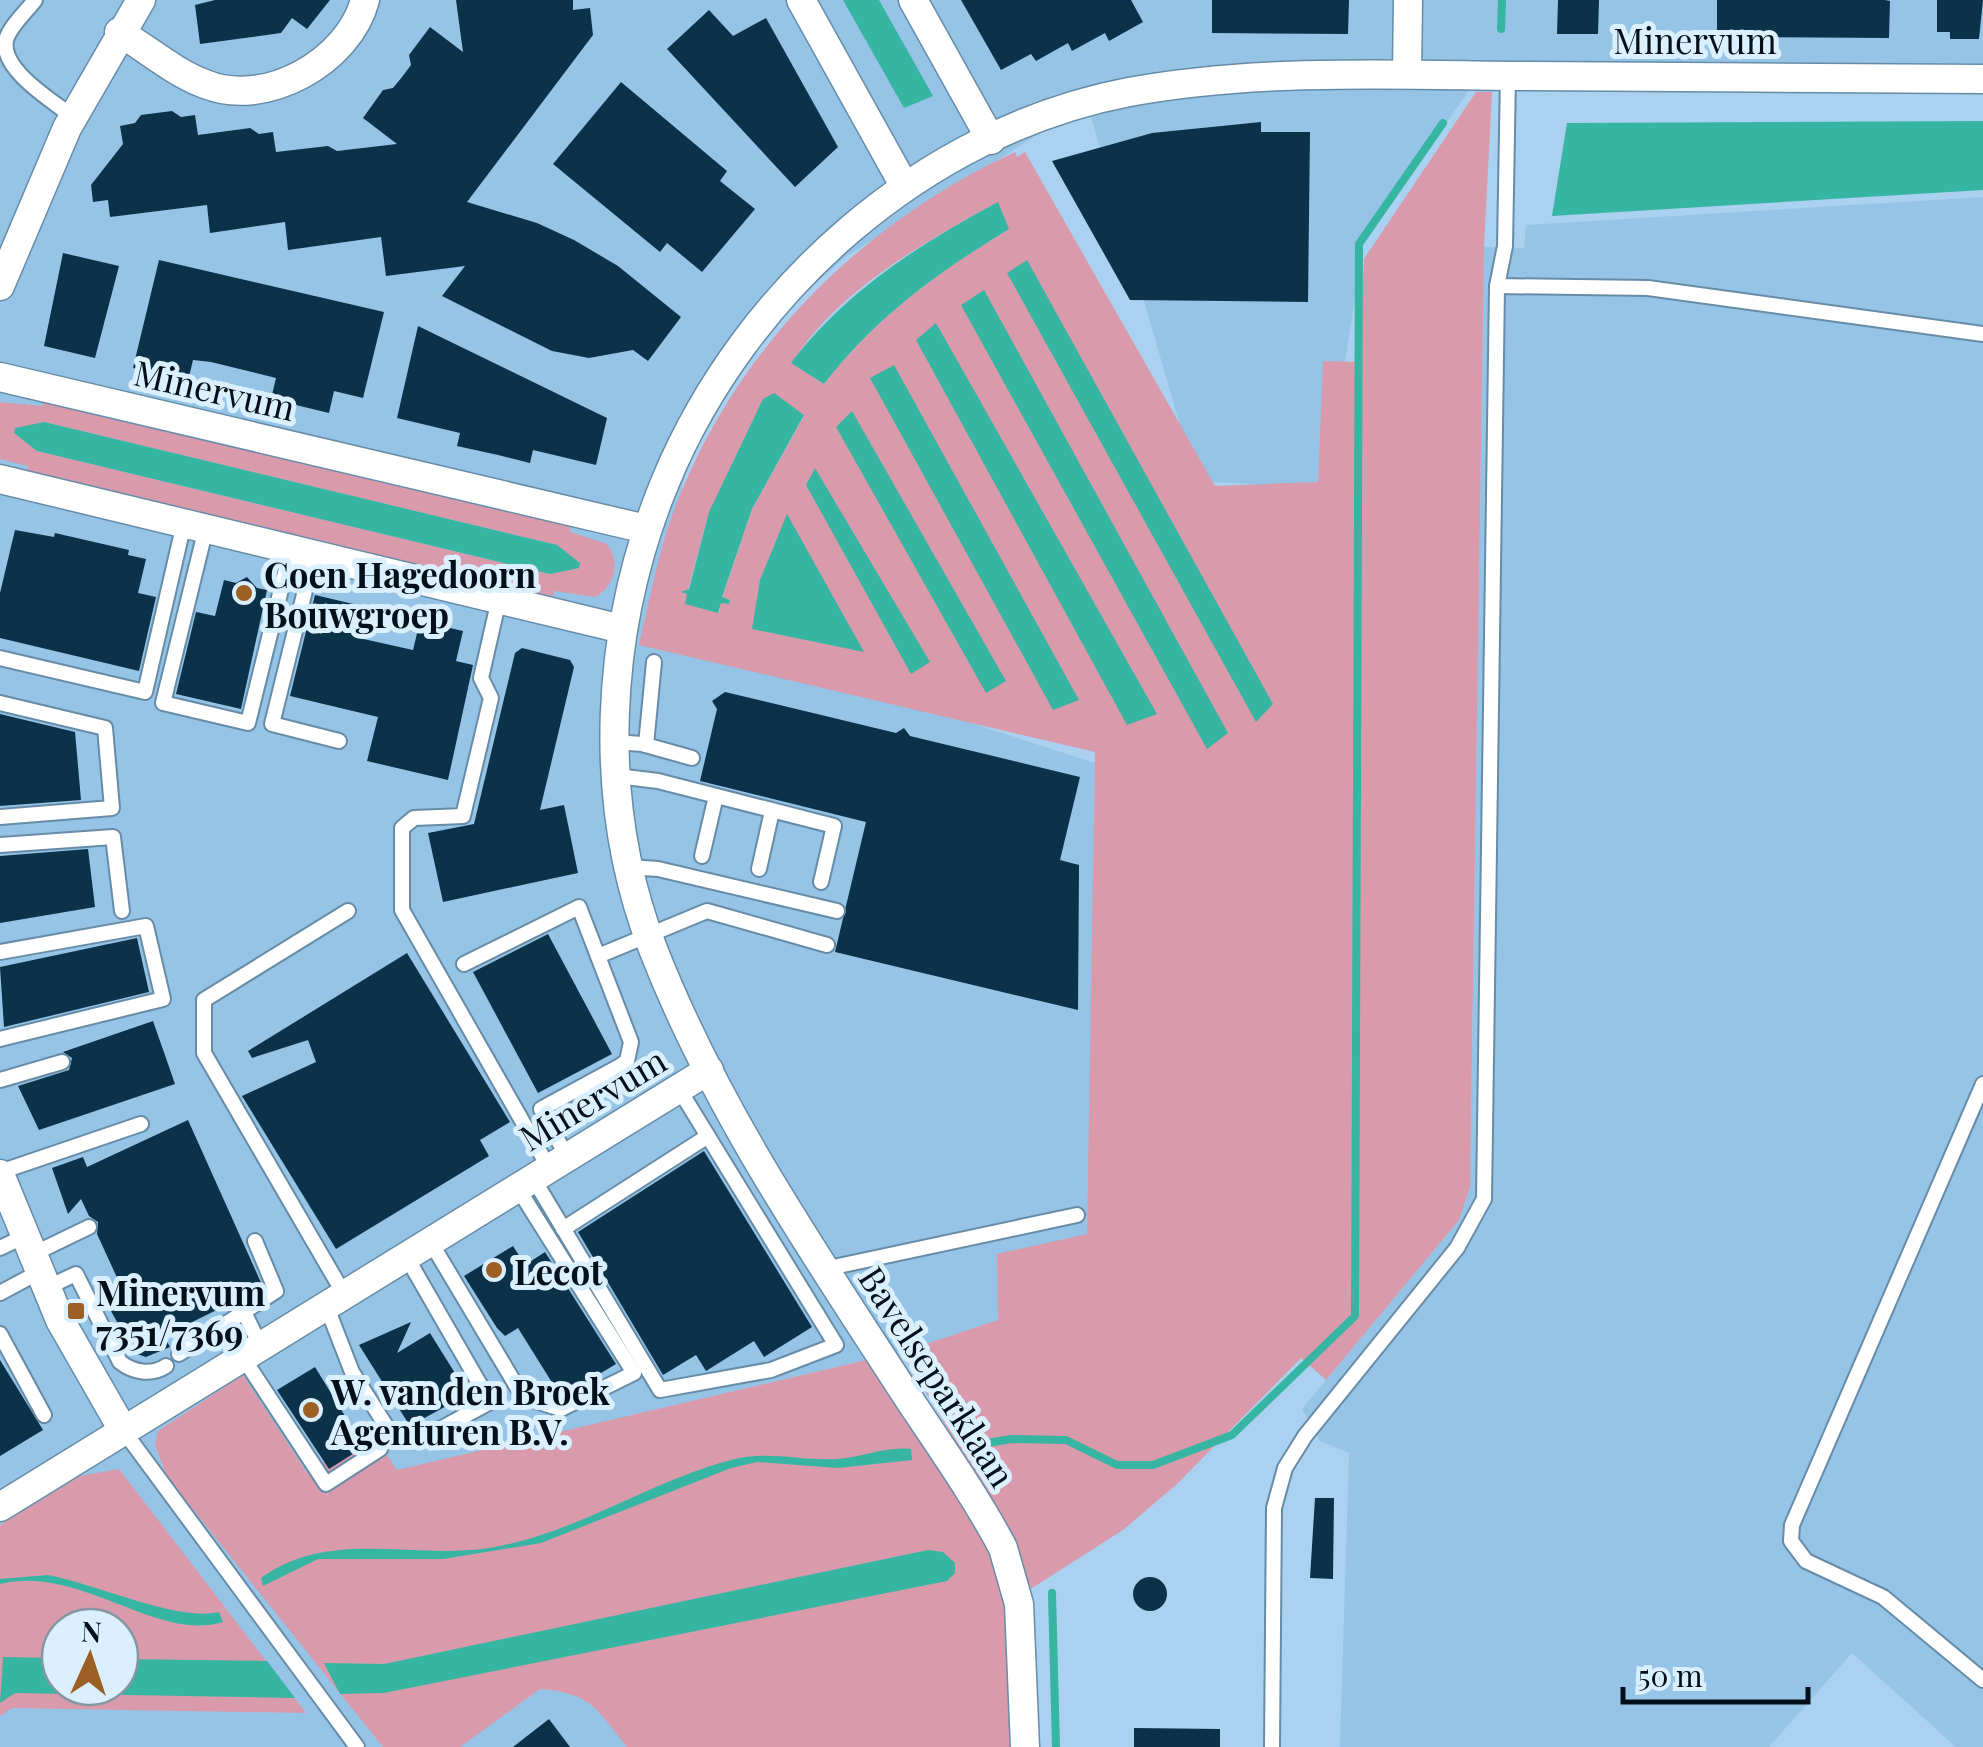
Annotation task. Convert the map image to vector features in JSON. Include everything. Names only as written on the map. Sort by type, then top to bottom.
[{"type":"street","points":[[0,286],[32,202],[72,117],[141,0]]},
{"type":"street","points":[[119,32],[206,86],[254,89],[292,79],[330,59],[362,14],[365,0]]},
{"type":"street","points":[[801,0],[906,187]]},
{"type":"street","points":[[913,0],[991,140]]},
{"type":"street","points":[[1407,74],[1408,0]]},
{"type":"street","name":"Minervum","points":[[0,1507],[709,1070],[648,932],[629,867],[615,742],[622,629],[646,529],[677,454],[744,341],[824,252],[906,187],[991,140],[1088,103],[1185,83],[1407,74],[1983,79]]},
{"type":"street","name":"Minervum","points":[[0,377],[646,529]]},
{"type":"street","points":[[0,479],[622,629]]},
{"type":"street","name":"Bavelseparklaan","points":[[709,1070],[770,1185],[988,1520],[1010,1563],[1022,1630],[1025,1747]]},
{"type":"street","points":[[0,1173],[28,1260],[123,1430]]},
{"type":"lane","points":[[35,0],[4,33],[5,51],[10,64],[72,117]]},
{"type":"lane","points":[[1272,1747],[1274,1508],[1285,1468],[1305,1436],[1457,1248],[1484,1200],[1496,286],[1507,206],[1508,75]]},
{"type":"lane","points":[[1496,286],[1648,288],[1983,334]]},
{"type":"lane","points":[[195,526],[163,702],[248,723],[302,552]]},
{"type":"lane","points":[[0,658],[145,692],[195,526]]},
{"type":"lane","points":[[302,552],[272,724],[339,741]]},
{"type":"lane","points":[[430,1241],[523,1397],[561,1410],[634,1373],[542,1173],[402,910],[402,828],[414,818],[462,816],[491,698],[482,678],[500,599]]},
{"type":"lane","points":[[646,745],[654,662]]},
{"type":"lane","points":[[0,703],[105,728],[112,808],[0,818]]},
{"type":"lane","points":[[615,742],[646,745],[692,758]]},
{"type":"lane","points":[[617,776],[834,826],[821,882]]},
{"type":"lane","points":[[702,856],[716,796]]},
{"type":"lane","points":[[759,869],[772,811]]},
{"type":"lane","points":[[0,845],[113,837],[122,911]]},
{"type":"lane","points":[[629,867],[658,869],[837,911]]},
{"type":"lane","points":[[464,964],[579,907],[631,1042],[630,1053],[620,1066],[541,1109],[542,1173],[564,1229],[660,1390],[771,1370],[836,1345],[679,1088]]},
{"type":"lane","points":[[348,911],[204,1000],[204,1053],[335,1300],[352,1372],[394,1440],[432,1433],[490,1402],[406,1256]]},
{"type":"lane","points":[[598,956],[648,932],[707,911],[827,945]]},
{"type":"lane","points":[[0,952],[146,926],[163,999],[0,1039]]},
{"type":"lane","points":[[0,1080],[62,1062]]},
{"type":"lane","points":[[1983,1084],[1792,1525],[1791,1540],[1806,1561],[1883,1597],[1983,1680]]},
{"type":"lane","points":[[0,1173],[141,1124]]},
{"type":"lane","points":[[564,1229],[708,1136]]},
{"type":"lane","points":[[824,1269],[1077,1214]]},
{"type":"lane","points":[[0,1293],[28,1260],[89,1227]]},
{"type":"lane","points":[[179,1354],[276,1291],[255,1241]]},
{"type":"lane","points":[[28,1260],[76,1274],[120,1362],[131,1371],[166,1366]]},
{"type":"lane","points":[[244,1312],[251,1351],[326,1484],[380,1449]]},
{"type":"lane","points":[[0,1334],[44,1415]]},
{"type":"lane","points":[[123,1430],[357,1747]]},
{"type":"shaded area","points":[[0,0],[1983,0],[1983,83],[1475,82],[1364,241],[1325,488],[1196,481],[1087,103],[847,256],[712,373],[648,618],[1104,766],[1102,1304],[418,1466],[633,1747],[0,1747]]},
{"type":"shaded area","points":[[843,0],[879,0],[933,96],[904,108]]},
{"type":"shaded area","points":[[1476,92],[1492,92],[1484,247],[1470,1187],[1459,1220],[1326,1380],[1301,1358],[1177,1484],[1123,1530],[1029,1590],[1018,1547],[902,1352],[998,1320],[997,1254],[1087,1234],[1095,752],[639,645],[656,571],[668,527],[693,465],[724,408],[761,354],[803,304],[901,218],[957,182],[1015,152],[1017,157],[1025,152],[1215,486],[1318,482],[1323,361],[1359,362],[1364,259]],"holes":[[[981,211],[1009,229],[957,262],[886,317],[824,384],[792,363],[809,339],[852,295],[902,258]],[[804,416],[752,509],[722,598],[729,600],[721,602],[719,613],[687,594],[709,512]]]},
{"type":"shaded area","points":[[1983,121],[1983,190],[1552,216],[1567,123]]},
{"type":"shaded area","points":[[1983,197],[1983,1747],[1956,1747],[1852,1653],[1769,1747],[1340,1747],[1349,1453],[1320,1441],[1302,1409],[1459,1220],[1470,1187],[1484,247],[1524,248],[1526,225]]},
{"type":"shaded area","points":[[998,202],[1009,229],[957,262],[886,317],[824,384],[791,363],[860,291],[912,252]]},
{"type":"shaded area","points":[[1027,260],[1273,704],[1256,722],[1007,273]]},
{"type":"shaded area","points":[[984,290],[1228,733],[1207,749],[961,305]]},
{"type":"shaded area","points":[[936,323],[1157,714],[1127,725],[916,340]]},
{"type":"shaded area","points":[[894,365],[1079,700],[1053,710],[870,378]]},
{"type":"shaded area","points":[[774,393],[804,415],[752,509],[722,597],[730,600],[729,604],[721,603],[718,613],[685,604],[687,594],[681,592],[689,589],[709,512],[763,399]]},
{"type":"shaded area","points":[[45,399],[571,524],[570,532],[607,544],[614,559],[614,574],[595,597],[554,591],[552,599],[27,475],[28,466],[0,459],[0,402],[42,406]],"holes":[[[44,422],[557,545],[578,568],[550,574],[37,451],[19,435],[20,429]]]},
{"type":"shaded area","points":[[852,411],[1006,681],[986,693],[836,427]]},
{"type":"shaded area","points":[[44,422],[557,545],[580,563],[579,568],[550,574],[37,451],[14,433],[15,428]]},
{"type":"shaded area","points":[[815,468],[930,662],[911,674],[806,485]]},
{"type":"shaded area","points":[[787,514],[864,652],[752,629],[760,580]]},
{"type":"shaded area","points":[[875,1358],[993,1558],[1006,1599],[1013,1747],[627,1747],[608,1722],[582,1699],[540,1689],[460,1747],[383,1747],[167,1477],[155,1445],[158,1431],[243,1375],[307,1473],[371,1431],[397,1470]]},
{"type":"shaded area","points":[[911,1449],[912,1460],[838,1468],[757,1462],[731,1468],[541,1543],[443,1559],[318,1559],[263,1586],[261,1578],[287,1563],[343,1550],[460,1551],[521,1541],[582,1520],[670,1481],[744,1457],[836,1459]]},
{"type":"shaded area","points":[[119,1469],[306,1713],[12,1708],[0,1716],[0,1525],[80,1476]]},
{"type":"shaded area","points":[[928,1550],[943,1552],[955,1563],[955,1573],[947,1581],[384,1693],[340,1694],[324,1663],[384,1664]]},
{"type":"shaded area","points":[[48,1575],[181,1612],[219,1612],[223,1622],[198,1626],[172,1622],[140,1612],[140,1607],[126,1607],[59,1584],[0,1584],[0,1579]]},
{"type":"shaded area","points":[[3,1657],[40,1658],[40,1693],[15,1693],[0,1703]]},
{"type":"shaded area","points":[[140,1659],[267,1661],[295,1698],[140,1695]]},
{"type":"building","points":[[215,0],[330,0],[307,29],[292,18],[281,33],[200,44],[195,5]]},
{"type":"building","points":[[456,0],[573,0],[573,10],[590,8],[593,35],[467,202],[537,223],[574,240],[618,266],[681,317],[648,361],[633,350],[589,358],[552,351],[442,296],[465,266],[386,276],[381,237],[288,250],[285,222],[210,233],[207,205],[110,217],[108,200],[93,202],[91,185],[123,144],[120,126],[135,123],[141,115],[172,111],[181,117],[195,115],[198,135],[250,128],[259,134],[273,132],[276,152],[328,146],[337,151],[397,144],[363,118],[383,90],[393,88],[411,65],[409,55],[430,27],[463,52]]},
{"type":"building","points":[[961,0],[1131,0],[1143,22],[1109,41],[1105,33],[1072,51],[1068,43],[1036,61],[1031,54],[1001,70]]},
{"type":"building","points":[[1212,0],[1349,0],[1348,34],[1212,33]]},
{"type":"building","points":[[1558,0],[1599,0],[1598,34],[1557,34]]},
{"type":"building","points":[[1717,0],[1890,1],[1889,38],[1717,37]]},
{"type":"building","points":[[1937,0],[1983,0],[1979,39],[1950,39],[1950,32],[1937,32]]},
{"type":"building","points":[[709,10],[733,36],[766,18],[838,147],[795,187],[667,49]]},
{"type":"building","points":[[621,82],[727,171],[720,181],[755,209],[702,272],[667,243],[660,252],[553,164]]},
{"type":"building","points":[[1261,122],[1261,132],[1310,132],[1308,302],[1130,300],[1052,161],[1152,133]]},
{"type":"building","points":[[63,253],[119,266],[95,358],[44,346]]},
{"type":"building","points":[[159,260],[384,312],[363,398],[334,391],[329,413],[271,399],[276,378],[211,362],[193,360],[188,381],[133,368]]},
{"type":"building","points":[[418,326],[607,418],[596,465],[533,450],[530,463],[457,446],[460,433],[397,418]]},
{"type":"building","points":[[15,530],[54,537],[55,533],[129,550],[128,555],[146,559],[138,593],[156,597],[139,671],[0,638],[0,593]]},
{"type":"building","points":[[247,577],[257,588],[267,590],[241,709],[176,694],[196,612],[215,616],[224,580],[236,583]]},
{"type":"building","points":[[315,595],[366,607],[359,638],[413,650],[420,621],[463,631],[456,661],[473,665],[448,780],[367,761],[378,717],[290,696]]},
{"type":"building","points":[[522,648],[570,660],[574,667],[540,810],[564,805],[578,873],[443,902],[428,833],[474,824],[515,653]]},
{"type":"building","points":[[725,692],[896,733],[904,728],[910,736],[1080,777],[1060,860],[1079,865],[1078,1010],[835,952],[866,822],[700,781],[717,709],[712,701]]},
{"type":"building","points":[[0,714],[75,732],[81,800],[0,806]]},
{"type":"building","points":[[88,849],[95,907],[0,923],[0,856]]},
{"type":"building","points":[[548,934],[612,1054],[538,1093],[473,972]]},
{"type":"building","points":[[137,938],[149,992],[4,1027],[0,967]]},
{"type":"building","points":[[407,953],[510,1122],[480,1140],[489,1156],[336,1249],[242,1096],[316,1062],[308,1040],[252,1058],[248,1051]]},
{"type":"building","points":[[153,1021],[175,1084],[39,1130],[18,1086],[69,1070],[72,1058],[63,1052]]},
{"type":"building","points":[[188,1120],[263,1287],[164,1336],[170,1347],[146,1357],[134,1353],[111,1311],[125,1295],[97,1234],[98,1222],[89,1216],[81,1199],[68,1214],[52,1168],[83,1157],[87,1167]]},
{"type":"building","points":[[704,1151],[812,1327],[764,1357],[754,1341],[706,1371],[696,1355],[663,1375],[578,1232]]},
{"type":"building","points":[[513,1246],[525,1265],[545,1252],[616,1364],[561,1397],[518,1328],[505,1336],[464,1276]]},
{"type":"building","points":[[411,1322],[397,1353],[430,1333],[468,1394],[410,1426],[359,1345]]},
{"type":"building","points":[[0,1360],[43,1430],[0,1456]]},
{"type":"building","points":[[315,1367],[364,1447],[329,1469],[277,1390]]},
{"type":"building","points":[[1315,1498],[1334,1498],[1333,1579],[1310,1578]]},
{"type":"building","points":[[1150,1577],[1162,1582],[1167,1594],[1162,1606],[1150,1611],[1138,1606],[1133,1594],[1138,1582]]},
{"type":"building","points":[[549,1719],[570,1747],[513,1747]]},
{"type":"building","points":[[1134,1728],[1220,1729],[1220,1747],[1134,1747]]},
{"type":"waterway","points":[[1501,29],[1502,0]]},
{"type":"waterway","points":[[976,1445],[1011,1439],[1066,1440],[1117,1465],[1153,1465],[1232,1435],[1355,1316],[1359,244],[1443,123]]},
{"type":"waterway","points":[[1052,1593],[1056,1747]]},
{"type":"place","name":"Coen Hagedoorn Bouwgroep","points":[[244,593]]},
{"type":"place","name":"Lecot","points":[[494,1270]]},
{"type":"place","name":"Minervum 7351/7369","points":[[76,1311]]},
{"type":"place","name":"W. van den Broek Agenturen B.V.","points":[[311,1410]]}]
